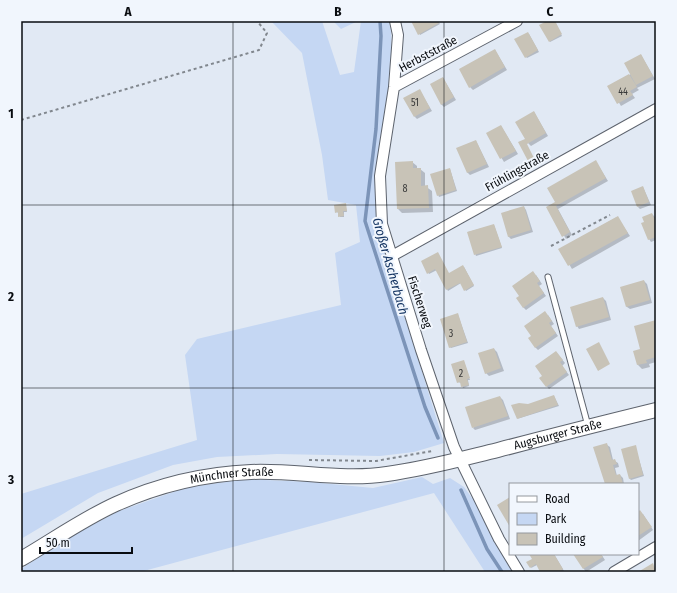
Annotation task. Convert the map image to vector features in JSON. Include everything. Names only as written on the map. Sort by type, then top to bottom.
[{"type":"main road","name":"Augsburger Straße","points":[[460,459],[656,410]]},
{"type":"main road","name":"Münchner Straße","points":[[21,559],[115,505],[148,491],[180,482],[213,475],[250,472],[284,472],[350,476],[386,474],[460,459]]},
{"type":"street","name":"Fischerweg","points":[[395,21],[398,35],[394,87],[380,176],[382,224],[421,350],[460,459],[499,540],[519,572]]},
{"type":"street","name":"Herbststraße","points":[[394,87],[517,21]]},
{"type":"street","name":"Frühlingstraße","points":[[392,256],[656,108]]},
{"type":"street","points":[[614,572],[656,547]]},
{"type":"lane","points":[[548,277],[588,427]]},
{"type":"path","points":[[21,120],[259,50],[268,33],[257,21]]},
{"type":"path","points":[[552,246],[610,215]]},
{"type":"path","points":[[343,461],[376,461],[433,451]]},
{"type":"green space","points":[[271,21],[322,21],[340,75],[354,72],[361,21],[389,21],[391,32],[392,71],[375,175],[375,203],[387,258],[444,443],[414,452],[380,456],[277,454],[217,457],[173,465],[98,493],[21,539],[21,494],[197,440],[185,355],[197,339],[341,305],[335,253],[360,242],[356,205],[328,200],[322,155],[302,53]]},
{"type":"green space","points":[[333,21],[358,21],[341,29]]},
{"type":"green space","points":[[422,477],[433,484],[450,478],[464,487],[472,498],[475,498],[515,572],[485,572],[434,493],[140,572],[21,572],[21,569],[77,533],[119,511],[185,488],[246,479],[310,482],[373,488]]},
{"type":"building","points":[[411,21],[438,21],[439,23],[418,35]]},
{"type":"building","points":[[547,21],[555,21],[562,34],[549,42],[539,25]]},
{"type":"building","points":[[528,32],[538,50],[525,58],[514,39]]},
{"type":"building","points":[[495,49],[505,67],[469,88],[459,69]]},
{"type":"building","points":[[641,54],[653,76],[636,85],[624,63]]},
{"type":"building","points":[[629,74],[637,87],[630,91],[633,95],[617,104],[607,86]]},
{"type":"building","points":[[443,77],[454,97],[441,105],[430,84]]},
{"type":"building","points":[[420,89],[430,108],[414,117],[403,98]]},
{"type":"building","points":[[534,111],[546,133],[527,144],[534,158],[528,161],[518,142],[525,139],[515,122]]},
{"type":"building","points":[[501,125],[516,151],[500,159],[486,133]]},
{"type":"building","points":[[476,140],[487,164],[467,173],[456,148]]},
{"type":"building","points":[[596,160],[606,178],[556,206],[570,232],[562,237],[546,207],[555,202],[547,188]]},
{"type":"building","points":[[413,161],[413,168],[421,168],[421,186],[428,185],[429,208],[397,209],[395,162]]},
{"type":"building","points":[[450,168],[456,190],[437,196],[430,174]]},
{"type":"building","points":[[643,186],[649,202],[637,207],[631,191]]},
{"type":"building","points":[[346,203],[347,211],[343,211],[344,216],[338,217],[338,212],[335,213],[334,205]]},
{"type":"building","points":[[524,206],[531,230],[508,237],[501,213]]},
{"type":"building","points":[[652,213],[654,218],[656,217],[656,237],[648,240],[641,223],[644,222],[642,217]]},
{"type":"building","points":[[618,216],[628,233],[568,266],[558,249]]},
{"type":"building","points":[[494,224],[502,247],[474,255],[467,232]]},
{"type":"building","points":[[438,252],[449,273],[463,265],[474,285],[464,291],[460,283],[446,290],[435,269],[427,274],[421,261]]},
{"type":"building","points":[[533,271],[540,281],[537,283],[544,293],[523,308],[516,298],[519,296],[512,286]]},
{"type":"building","points":[[644,280],[650,300],[626,307],[620,287]]},
{"type":"building","points":[[603,297],[609,317],[576,327],[570,307]]},
{"type":"building","points":[[545,311],[552,321],[549,323],[556,333],[535,348],[528,338],[531,336],[524,326]]},
{"type":"building","points":[[458,313],[467,342],[449,348],[440,319]]},
{"type":"building","points":[[656,320],[656,357],[646,360],[647,363],[637,365],[633,351],[640,349],[634,326]]},
{"type":"building","points":[[599,342],[610,364],[598,371],[586,349]]},
{"type":"building","points":[[494,348],[501,368],[485,374],[478,353]]},
{"type":"building","points":[[556,351],[563,360],[560,362],[567,372],[546,387],[539,378],[542,376],[535,366]]},
{"type":"building","points":[[464,360],[470,378],[467,379],[469,385],[461,387],[460,382],[457,383],[451,364]]},
{"type":"building","points":[[554,395],[558,405],[517,419],[511,405],[519,403],[528,404]]},
{"type":"building","points":[[500,396],[508,416],[472,428],[465,407]]},
{"type":"building","points":[[607,443],[612,460],[615,459],[617,464],[613,465],[616,475],[620,474],[623,483],[605,483],[593,447]]},
{"type":"building","points":[[636,445],[643,475],[629,479],[621,449]]},
{"type":"building","points":[[509,498],[509,525],[497,505]]},
{"type":"building","points":[[640,510],[652,527],[639,535]]},
{"type":"building","points":[[530,555],[555,555],[563,569],[559,572],[540,572],[536,564],[530,568],[526,562],[532,559]]},
{"type":"building","points":[[574,555],[602,555],[603,557],[583,569]]},
{"type":"building","points":[[653,563],[656,572],[638,572]]},
{"type":"waterway","name":"Großer Ascherbach","points":[[380,21],[381,36],[376,129],[365,221],[425,407],[438,438]]},
{"type":"waterway","name":"Großer Ascherbach","points":[[461,490],[487,549],[502,572]]}]
